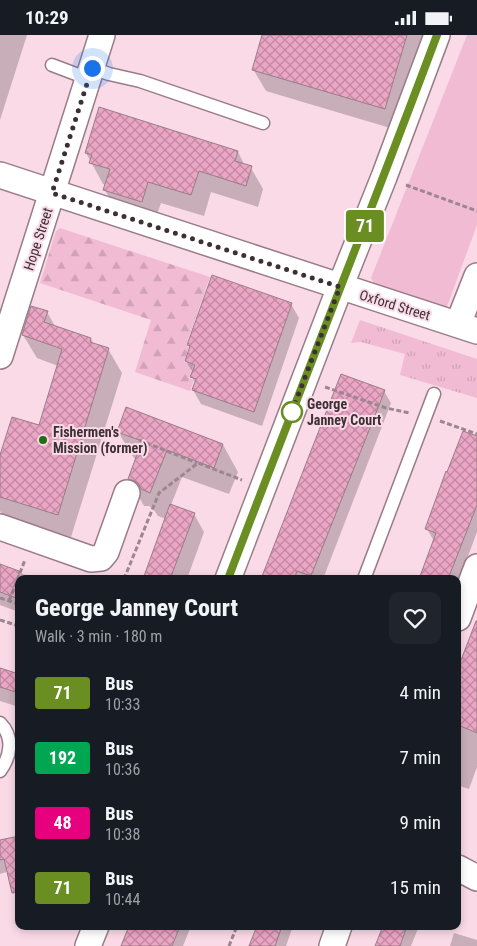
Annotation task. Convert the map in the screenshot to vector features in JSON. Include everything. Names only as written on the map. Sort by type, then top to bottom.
[{"type":"street","name":"Hope Street","points":[[0,357],[102,35]]},
{"type":"street","points":[[230,575],[437,35]]},
{"type":"street","name":"Oxford Street","points":[[0,175],[468,328]]},
{"type":"street","points":[[468,328],[477,276]]},
{"type":"street","points":[[0,527],[90,559],[102,558],[106,552],[127,493]]},
{"type":"street","points":[[461,610],[477,567]]},
{"type":"street","points":[[88,946],[94,930]]},
{"type":"street","points":[[332,946],[338,930]]},
{"type":"lane","points":[[52,65],[140,81],[263,123]]},
{"type":"lane","points":[[366,575],[434,394]]},
{"type":"lane","points":[[0,723],[9,738],[10,751],[0,771]]},
{"type":"path","points":[[384,177],[477,211]]},
{"type":"path","points":[[304,380],[386,408],[426,416],[477,434]]},
{"type":"path","points":[[139,439],[263,488]]},
{"type":"path","points":[[126,575],[159,493],[198,463]]},
{"type":"path","points":[[19,575],[33,538]]},
{"type":"path","points":[[9,601],[15,585]]},
{"type":"path","points":[[0,598],[15,603]]},
{"type":"path","points":[[0,620],[15,626]]},
{"type":"path","points":[[229,946],[235,930]]},
{"type":"green space","points":[[467,35],[477,35],[477,225],[445,312],[376,287],[371,278]]},
{"type":"green space","points":[[60,228],[210,277],[186,345],[189,347],[184,362],[193,365],[189,378],[194,380],[190,391],[135,372],[151,320],[40,283],[56,231]]},
{"type":"green space","points":[[360,320],[477,359],[477,398],[400,375],[405,354],[361,342],[351,343]]},
{"type":"building","points":[[262,35],[407,35],[385,109],[252,70]]},
{"type":"building","points":[[99,107],[238,151],[235,161],[252,166],[246,186],[199,171],[191,195],[148,182],[142,202],[103,190],[110,169],[89,163],[92,155],[85,153]]},
{"type":"building","points":[[212,275],[292,303],[254,412],[192,390],[196,379],[190,377],[195,365],[185,361],[190,346],[187,345]]},
{"type":"building","name":"Fishermen's Mission (former)","points":[[31,306],[48,311],[44,322],[91,338],[90,342],[109,348],[58,515],[0,497],[0,455],[12,417],[39,425],[62,349],[22,335]]},
{"type":"building","points":[[341,374],[385,390],[311,575],[297,571],[296,575],[263,575]]},
{"type":"building","points":[[126,407],[223,444],[214,468],[167,450],[150,493],[141,489],[138,483],[128,479],[142,441],[117,432]]},
{"type":"building","points":[[463,431],[477,436],[477,505],[450,575],[420,575],[436,533],[425,529]]},
{"type":"building","points":[[170,504],[195,513],[172,575],[144,575]]},
{"type":"building","points":[[0,564],[19,571],[19,575],[15,575],[15,598],[0,592]]},
{"type":"building","points":[[477,621],[477,733],[461,726],[461,660]]},
{"type":"building","points":[[0,668],[15,673],[15,692],[0,687]]},
{"type":"building","points":[[15,837],[15,893],[12,893],[4,859],[0,860],[0,840]]},
{"type":"building","points":[[127,930],[178,930],[172,946],[121,946]]},
{"type":"building","points":[[255,930],[281,930],[275,946],[249,946]]},
{"type":"building","points":[[381,930],[406,930],[400,946],[375,946]]},
{"type":"bus line","name":"71","points":[[230,575],[437,35]]},
{"type":"place","name":"George Janney Court","points":[[292,412]]},
{"type":"place","name":"Fishermen's Mission (former)","points":[[43,440]]},
{"type":"route","points":[[92,68],[52,193],[340,287],[290,416],[292,412]]}]
